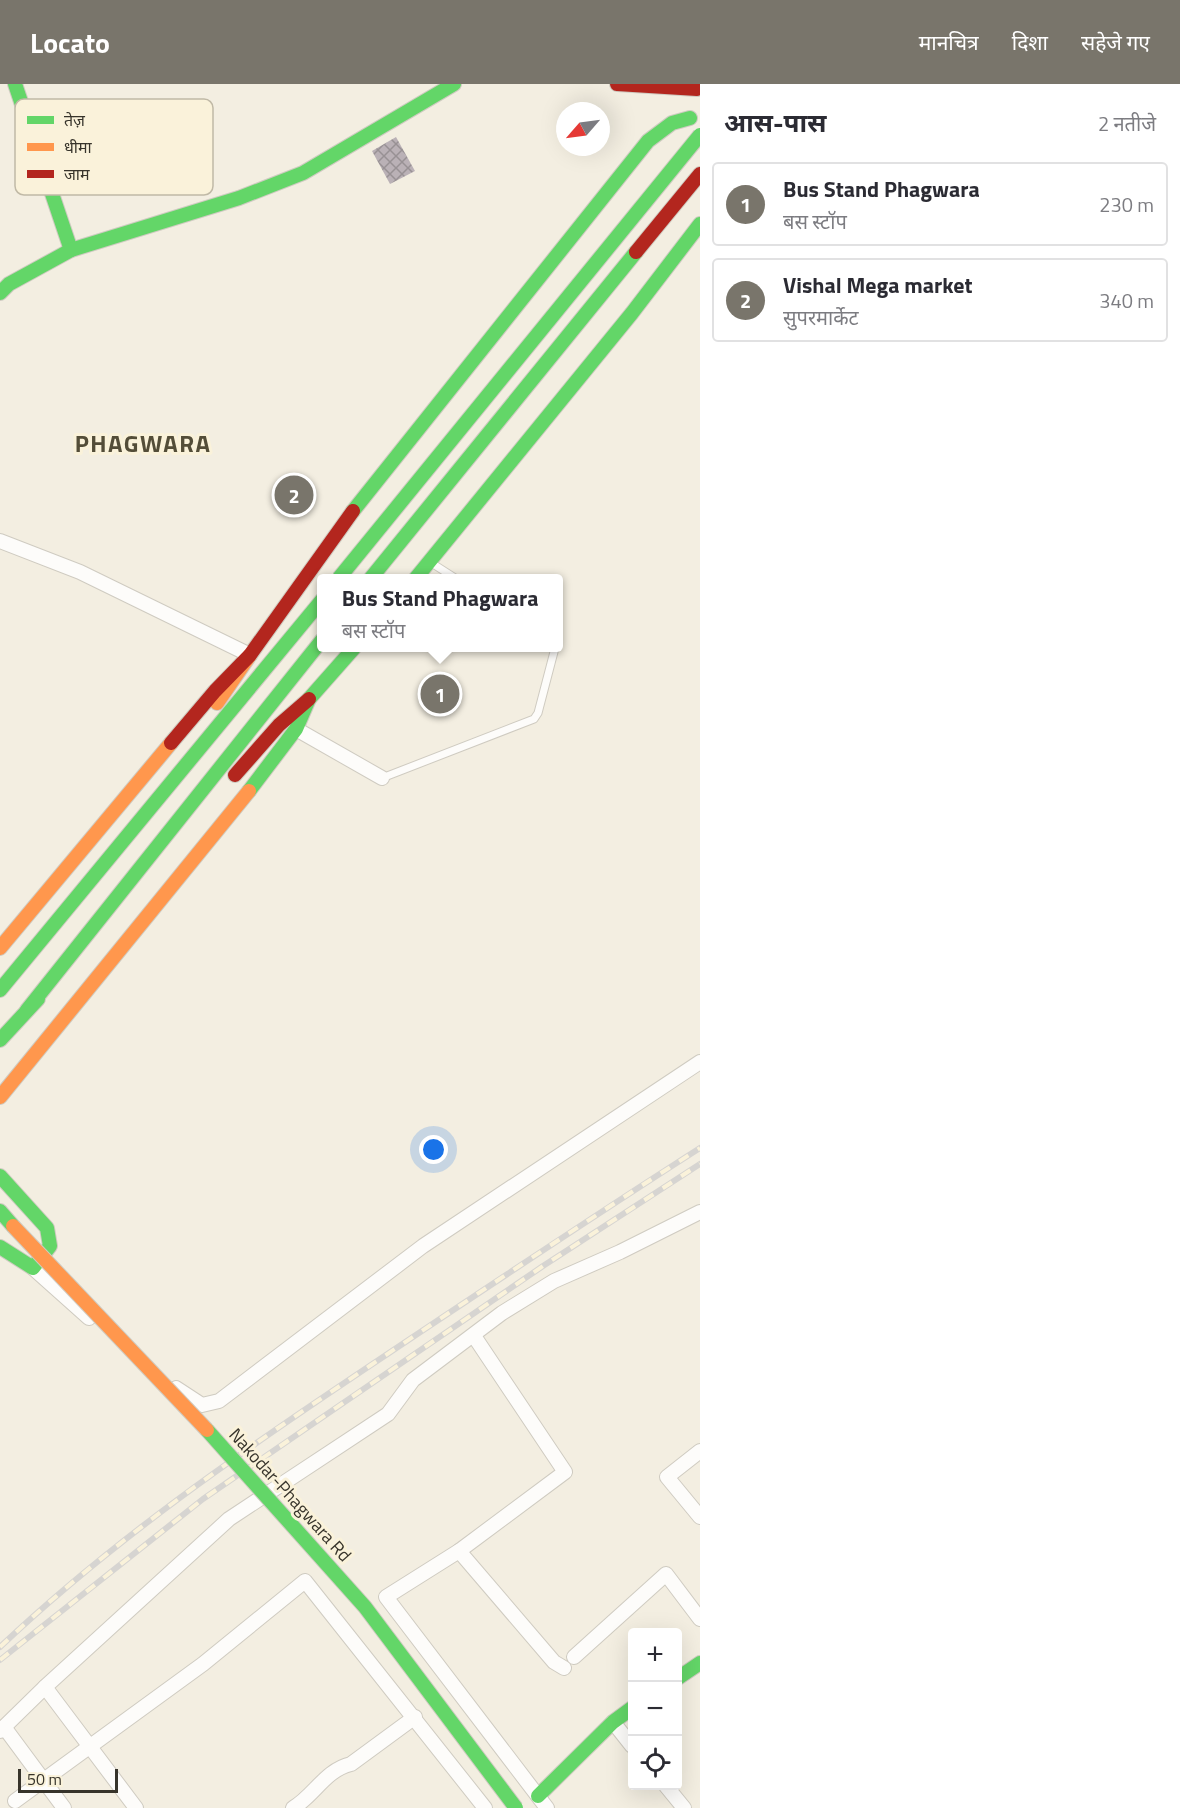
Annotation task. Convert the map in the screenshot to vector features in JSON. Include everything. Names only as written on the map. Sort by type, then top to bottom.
[{"type":"main road","points":[[15,84],[20,99]]},
{"type":"main road","points":[[0,293],[9,284],[71,249],[239,198],[303,173],[454,84]]},
{"type":"main road","points":[[617,84],[667,89],[699,87],[690,108],[690,118],[700,143]]},
{"type":"main road","points":[[4,985],[70,886],[226,692],[249,655],[373,484],[648,141],[672,123],[690,118]]},
{"type":"main road","points":[[343,574],[700,135]]},
{"type":"main road","points":[[375,574],[700,174]]},
{"type":"main road","points":[[53,195],[71,249]]},
{"type":"main road","points":[[420,574],[624,323],[700,224]]},
{"type":"main road","points":[[4,985],[317,605]]},
{"type":"main road","points":[[27,1010],[317,647]]},
{"type":"main road","points":[[0,1040],[86,951],[279,725],[309,699],[350,652]]},
{"type":"main road","points":[[0,948],[215,691],[249,655]]},
{"type":"main road","points":[[0,1096],[227,820],[296,729],[309,699]]},
{"type":"main road","points":[[0,1176],[47,1228],[50,1246],[33,1268],[0,1247]]},
{"type":"main road","name":"Nakodar-Phagwara Rd","points":[[0,1211],[7,1223],[179,1399],[365,1607],[516,1808]]},
{"type":"main road","points":[[682,1675],[700,1663]]},
{"type":"main road","points":[[538,1796],[613,1722],[628,1712]]},
{"type":"street","points":[[0,541],[80,572],[249,655]]},
{"type":"street","points":[[296,729],[382,778]]},
{"type":"street","points":[[33,1268],[149,1370],[202,1405],[219,1401],[423,1246],[700,1062]]},
{"type":"street","points":[[63,1808],[44,1780],[2,1729],[45,1687],[229,1519],[388,1414],[413,1380],[501,1314],[554,1281],[620,1252],[700,1212]]},
{"type":"street","points":[[474,1336],[565,1472],[459,1551],[386,1598],[547,1808]]},
{"type":"street","points":[[700,1451],[667,1477],[700,1517]]},
{"type":"street","points":[[459,1551],[554,1662],[564,1668]]},
{"type":"street","points":[[574,1657],[666,1574],[700,1619]]},
{"type":"street","points":[[15,1801],[202,1664],[305,1581],[485,1808]]},
{"type":"street","points":[[45,1687],[136,1808]]},
{"type":"street","points":[[293,1808],[308,1804],[313,1789],[342,1766],[351,1764],[415,1717]]},
{"type":"street","points":[[613,1722],[628,1740]]},
{"type":"street","points":[[670,1790],[684,1808]]},
{"type":"lane","points":[[430,562],[448,574]]},
{"type":"lane","points":[[382,778],[534,719],[538,713],[554,652]]},
{"type":"building","points":[[396,137],[415,171],[390,184],[372,151]]},
{"type":"railway","points":[[0,1647],[43,1607],[133,1533],[227,1464],[453,1310],[700,1148]]},
{"type":"railway","points":[[0,1660],[203,1499],[543,1266],[700,1164]]},
{"type":"traffic: fast","points":[[15,84],[20,99]]},
{"type":"traffic: fast","points":[[0,293],[9,284],[71,250],[239,198],[303,173],[454,84]]},
{"type":"traffic: fast","points":[[353,511],[648,141],[672,123],[690,118]]},
{"type":"traffic: fast","points":[[342,574],[700,135]]},
{"type":"traffic: fast","points":[[52,195],[71,250]]},
{"type":"traffic: fast","points":[[419,574],[632,313],[700,224]]},
{"type":"traffic: fast","points":[[374,574],[636,252]]},
{"type":"traffic: fast","points":[[0,990],[317,606]]},
{"type":"traffic: fast","points":[[27,1010],[317,646]]},
{"type":"traffic: fast","points":[[249,791],[296,729],[309,699],[350,652]]},
{"type":"traffic: fast","points":[[0,1040],[38,999]]},
{"type":"traffic: fast","points":[[0,1176],[47,1228],[50,1246],[33,1268],[0,1247]]},
{"type":"traffic: fast","points":[[0,1211],[13,1226]]},
{"type":"traffic: fast","points":[[207,1430],[365,1607],[516,1808]]},
{"type":"traffic: fast","points":[[682,1675],[700,1663]]},
{"type":"traffic: fast","points":[[538,1796],[613,1722],[628,1711]]},
{"type":"traffic: slow","points":[[217,703],[250,655]]},
{"type":"traffic: slow","points":[[0,948],[171,743]]},
{"type":"traffic: slow","points":[[0,1097],[249,791]]},
{"type":"traffic: slow","points":[[13,1226],[207,1430]]},
{"type":"traffic: jam","points":[[617,84],[697,89]]},
{"type":"traffic: jam","points":[[636,252],[700,174]]},
{"type":"traffic: jam","points":[[171,743],[215,691],[250,655],[353,511]]},
{"type":"traffic: jam","points":[[235,775],[279,725],[309,699]]},
{"type":"place","name":"Vishal Mega market","points":[[294,495]]},
{"type":"place","name":"Bus Stand Phagwara","points":[[440,694]]},
{"type":"district","name":"PHAGWARA","points":[[143,444]]}]
